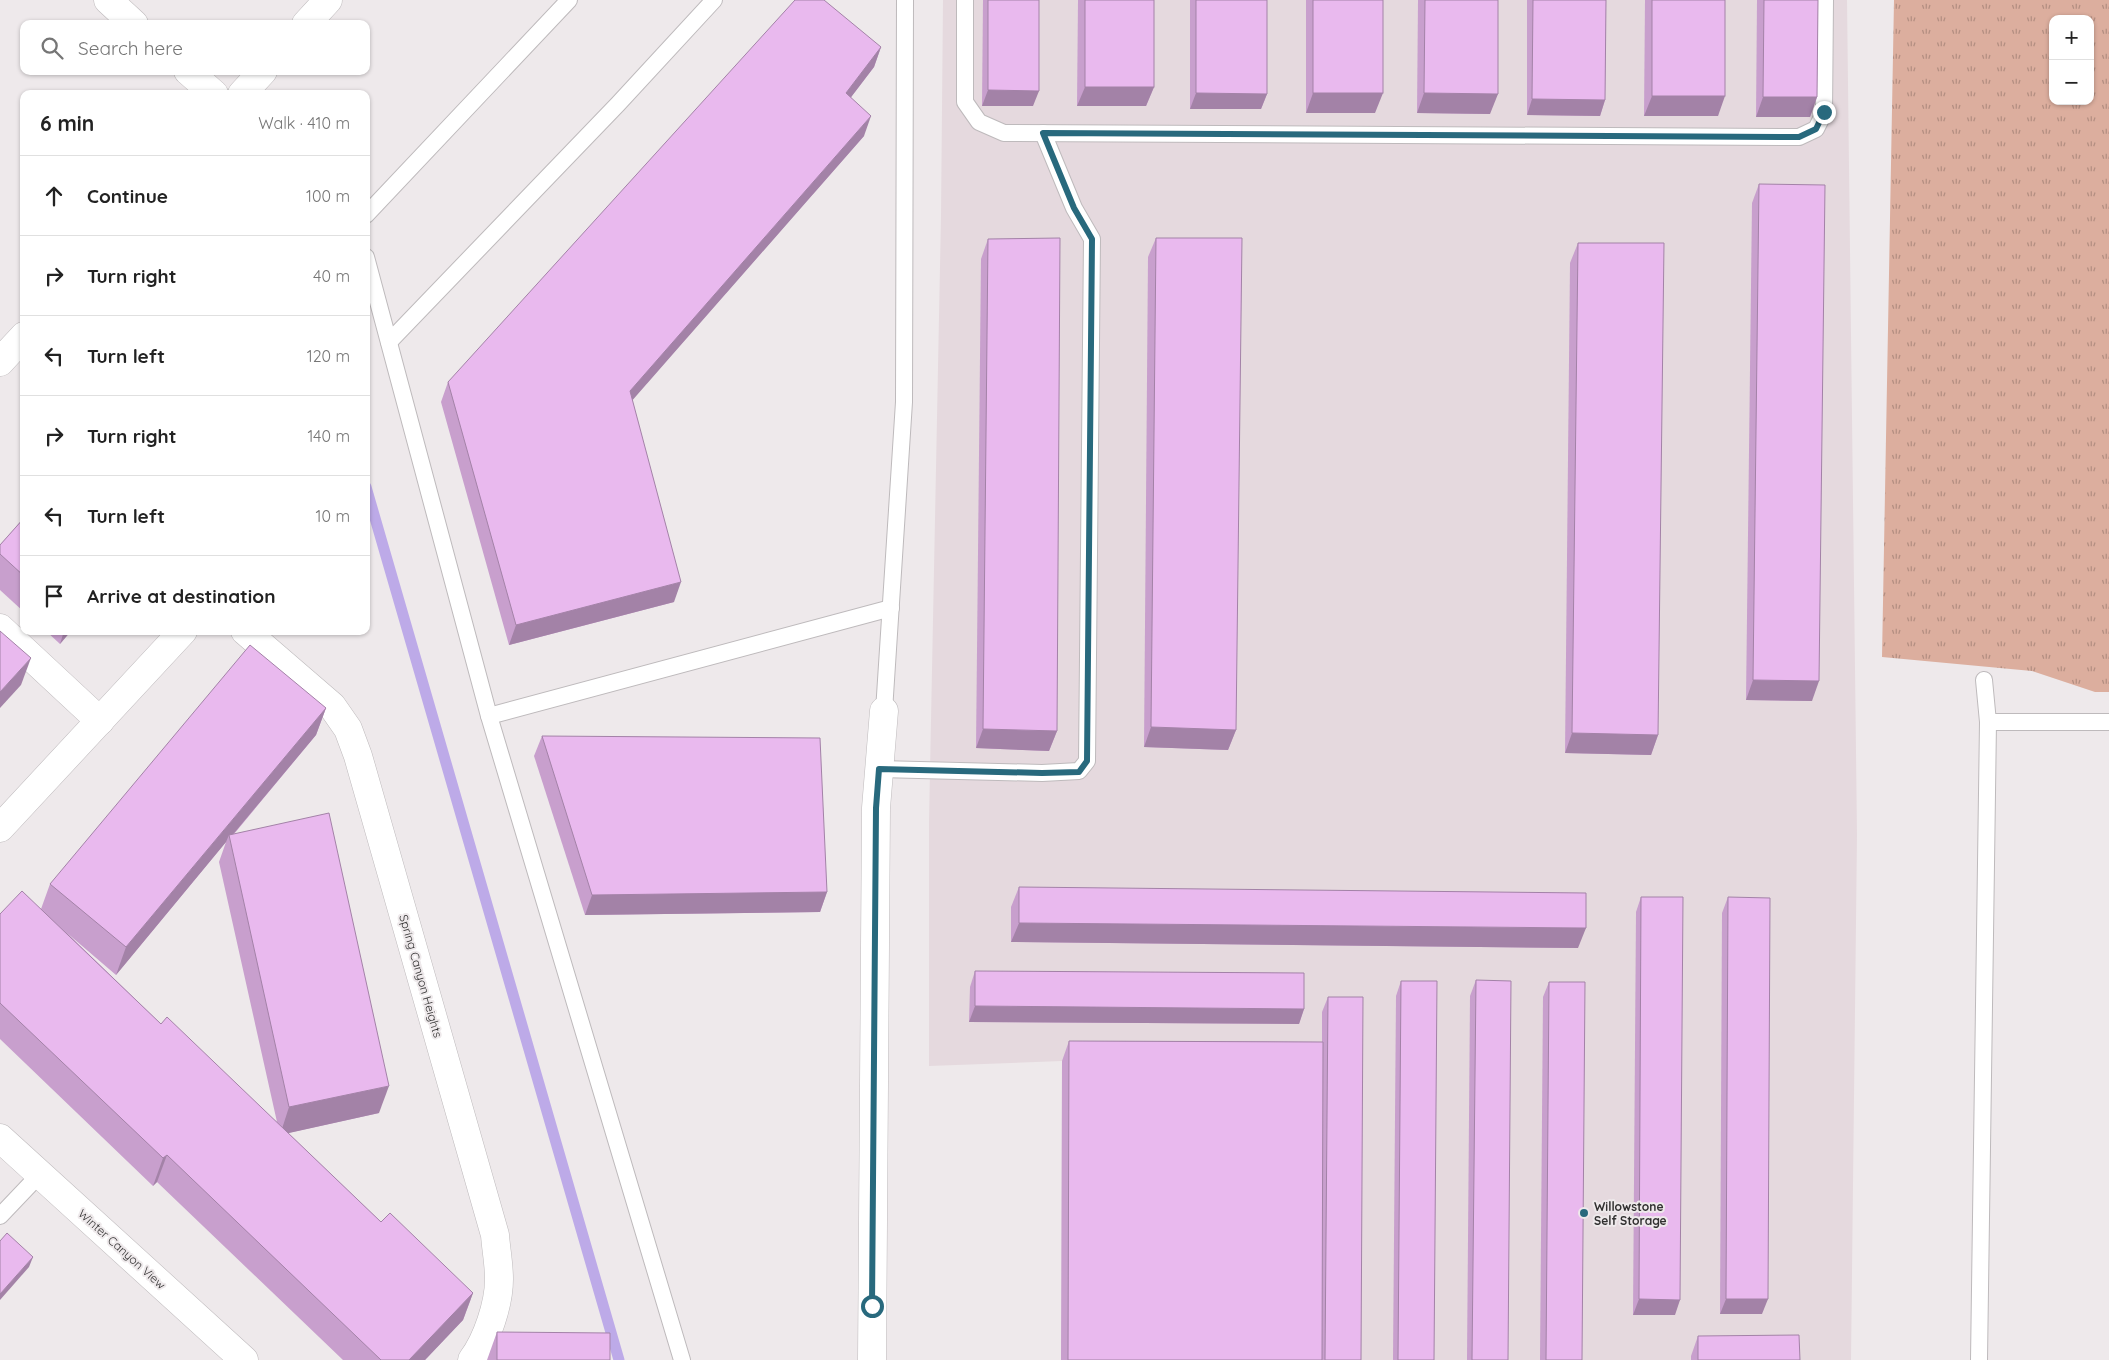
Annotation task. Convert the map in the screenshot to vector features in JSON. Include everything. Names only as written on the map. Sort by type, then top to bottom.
[{"type":"street","points":[[108,0],[130,20]]},
{"type":"street","points":[[310,20],[328,0]]},
{"type":"street","points":[[193,75],[209,90]]},
{"type":"street","points":[[246,90],[259,75]]},
{"type":"street","points":[[0,362],[20,340]]},
{"type":"street","points":[[0,628],[100,720]]},
{"type":"street","points":[[0,828],[179,635]]},
{"type":"street","name":"Spring Canyon Heights","points":[[250,635],[332,706],[348,729],[358,756],[495,1235],[499,1280],[493,1318],[478,1353],[472,1360]]},
{"type":"street","points":[[872,1360],[876,808],[884,711]]},
{"type":"street","name":"Winter Canyon View","points":[[0,1138],[244,1360]]},
{"type":"lane","points":[[370,210],[569,0]]},
{"type":"lane","points":[[389,342],[618,104],[714,0]]},
{"type":"lane","points":[[884,711],[904,402],[905,0]]},
{"type":"lane","points":[[965,0],[964,102],[979,122],[1004,133],[1799,137],[1816,129],[1824,112],[1824,0]]},
{"type":"lane","points":[[879,769],[1042,773],[1079,772],[1087,761],[1092,239],[1074,208],[1043,133]]},
{"type":"lane","points":[[370,273],[489,716],[682,1360]]},
{"type":"lane","points":[[489,716],[891,608]]},
{"type":"lane","points":[[1980,1360],[1988,722],[1984,680]]},
{"type":"lane","points":[[1988,722],[2109,722]]},
{"type":"lane","points":[[0,1216],[40,1174]]},
{"type":"shaded area","points":[[943,0],[1847,0],[1857,835],[1851,1360],[1315,1360],[1062,1061],[929,1066],[929,822],[941,216]]},
{"type":"green space","points":[[1894,0],[2109,0],[2109,692],[2095,692],[2032,671],[1882,657]]},
{"type":"building","points":[[795,0],[824,0],[881,47],[846,93],[871,116],[630,391],[681,582],[516,625],[448,382]]},
{"type":"building","points":[[988,0],[1039,0],[1039,91],[988,90]]},
{"type":"building","points":[[1085,0],[1154,0],[1154,87],[1085,87]]},
{"type":"building","points":[[1196,0],[1267,0],[1267,94],[1196,93]]},
{"type":"building","points":[[1313,0],[1383,0],[1383,93],[1313,93]]},
{"type":"building","points":[[1425,0],[1498,0],[1498,94],[1424,93]]},
{"type":"building","points":[[1533,0],[1606,0],[1605,100],[1532,99]]},
{"type":"building","points":[[1652,0],[1725,0],[1725,96],[1652,96]]},
{"type":"building","points":[[1764,0],[1818,0],[1817,97],[1763,97]]},
{"type":"building","points":[[1759,184],[1825,185],[1819,681],[1753,680]]},
{"type":"building","points":[[1060,238],[1057,731],[983,729],[988,239]]},
{"type":"building","points":[[1156,238],[1242,238],[1236,730],[1151,727]]},
{"type":"building","points":[[1578,243],[1664,243],[1658,735],[1572,733]]},
{"type":"building","points":[[20,522],[20,572],[0,554],[0,545]]},
{"type":"building","points":[[0,631],[31,658],[0,692]]},
{"type":"building","points":[[250,645],[326,708],[126,947],[50,884]]},
{"type":"building","points":[[542,736],[820,738],[827,892],[592,895]]},
{"type":"building","points":[[329,813],[389,1086],[289,1107],[229,835]]},
{"type":"building","points":[[1019,887],[1586,893],[1586,928],[1019,923]]},
{"type":"building","points":[[22,891],[161,1024],[167,1017],[381,1222],[390,1213],[473,1293],[409,1360],[381,1360],[167,1155],[163,1158],[0,1003],[0,914]]},
{"type":"building","points":[[1641,897],[1683,897],[1680,1300],[1639,1299]]},
{"type":"building","points":[[1728,897],[1770,898],[1768,1299],[1726,1299]]},
{"type":"building","points":[[975,971],[1304,973],[1304,1009],[975,1006]]},
{"type":"building","points":[[1476,980],[1511,981],[1508,1360],[1472,1360]]},
{"type":"building","points":[[1401,981],[1437,981],[1434,1360],[1398,1360]]},
{"type":"building","points":[[1549,982],[1585,982],[1582,1360],[1546,1360]]},
{"type":"building","points":[[1328,997],[1363,997],[1361,1360],[1325,1360]]},
{"type":"building","points":[[1069,1041],[1323,1042],[1322,1360],[1068,1360]]},
{"type":"building","points":[[7,1233],[33,1257],[0,1294],[0,1241]]},
{"type":"building","points":[[497,1332],[610,1333],[610,1360],[497,1360]]},
{"type":"building","points":[[1799,1335],[1800,1360],[1698,1360],[1698,1336]]},
{"type":"waterway","points":[[370,501],[619,1360]]},
{"type":"place","name":"Willowstone Self Storage","points":[[1584,1213]]},
{"type":"route","points":[[872,1306],[876,808],[879,769],[1042,773],[1079,772],[1087,761],[1092,239],[1074,208],[1043,133],[1799,137],[1816,129],[1824,112]]}]
